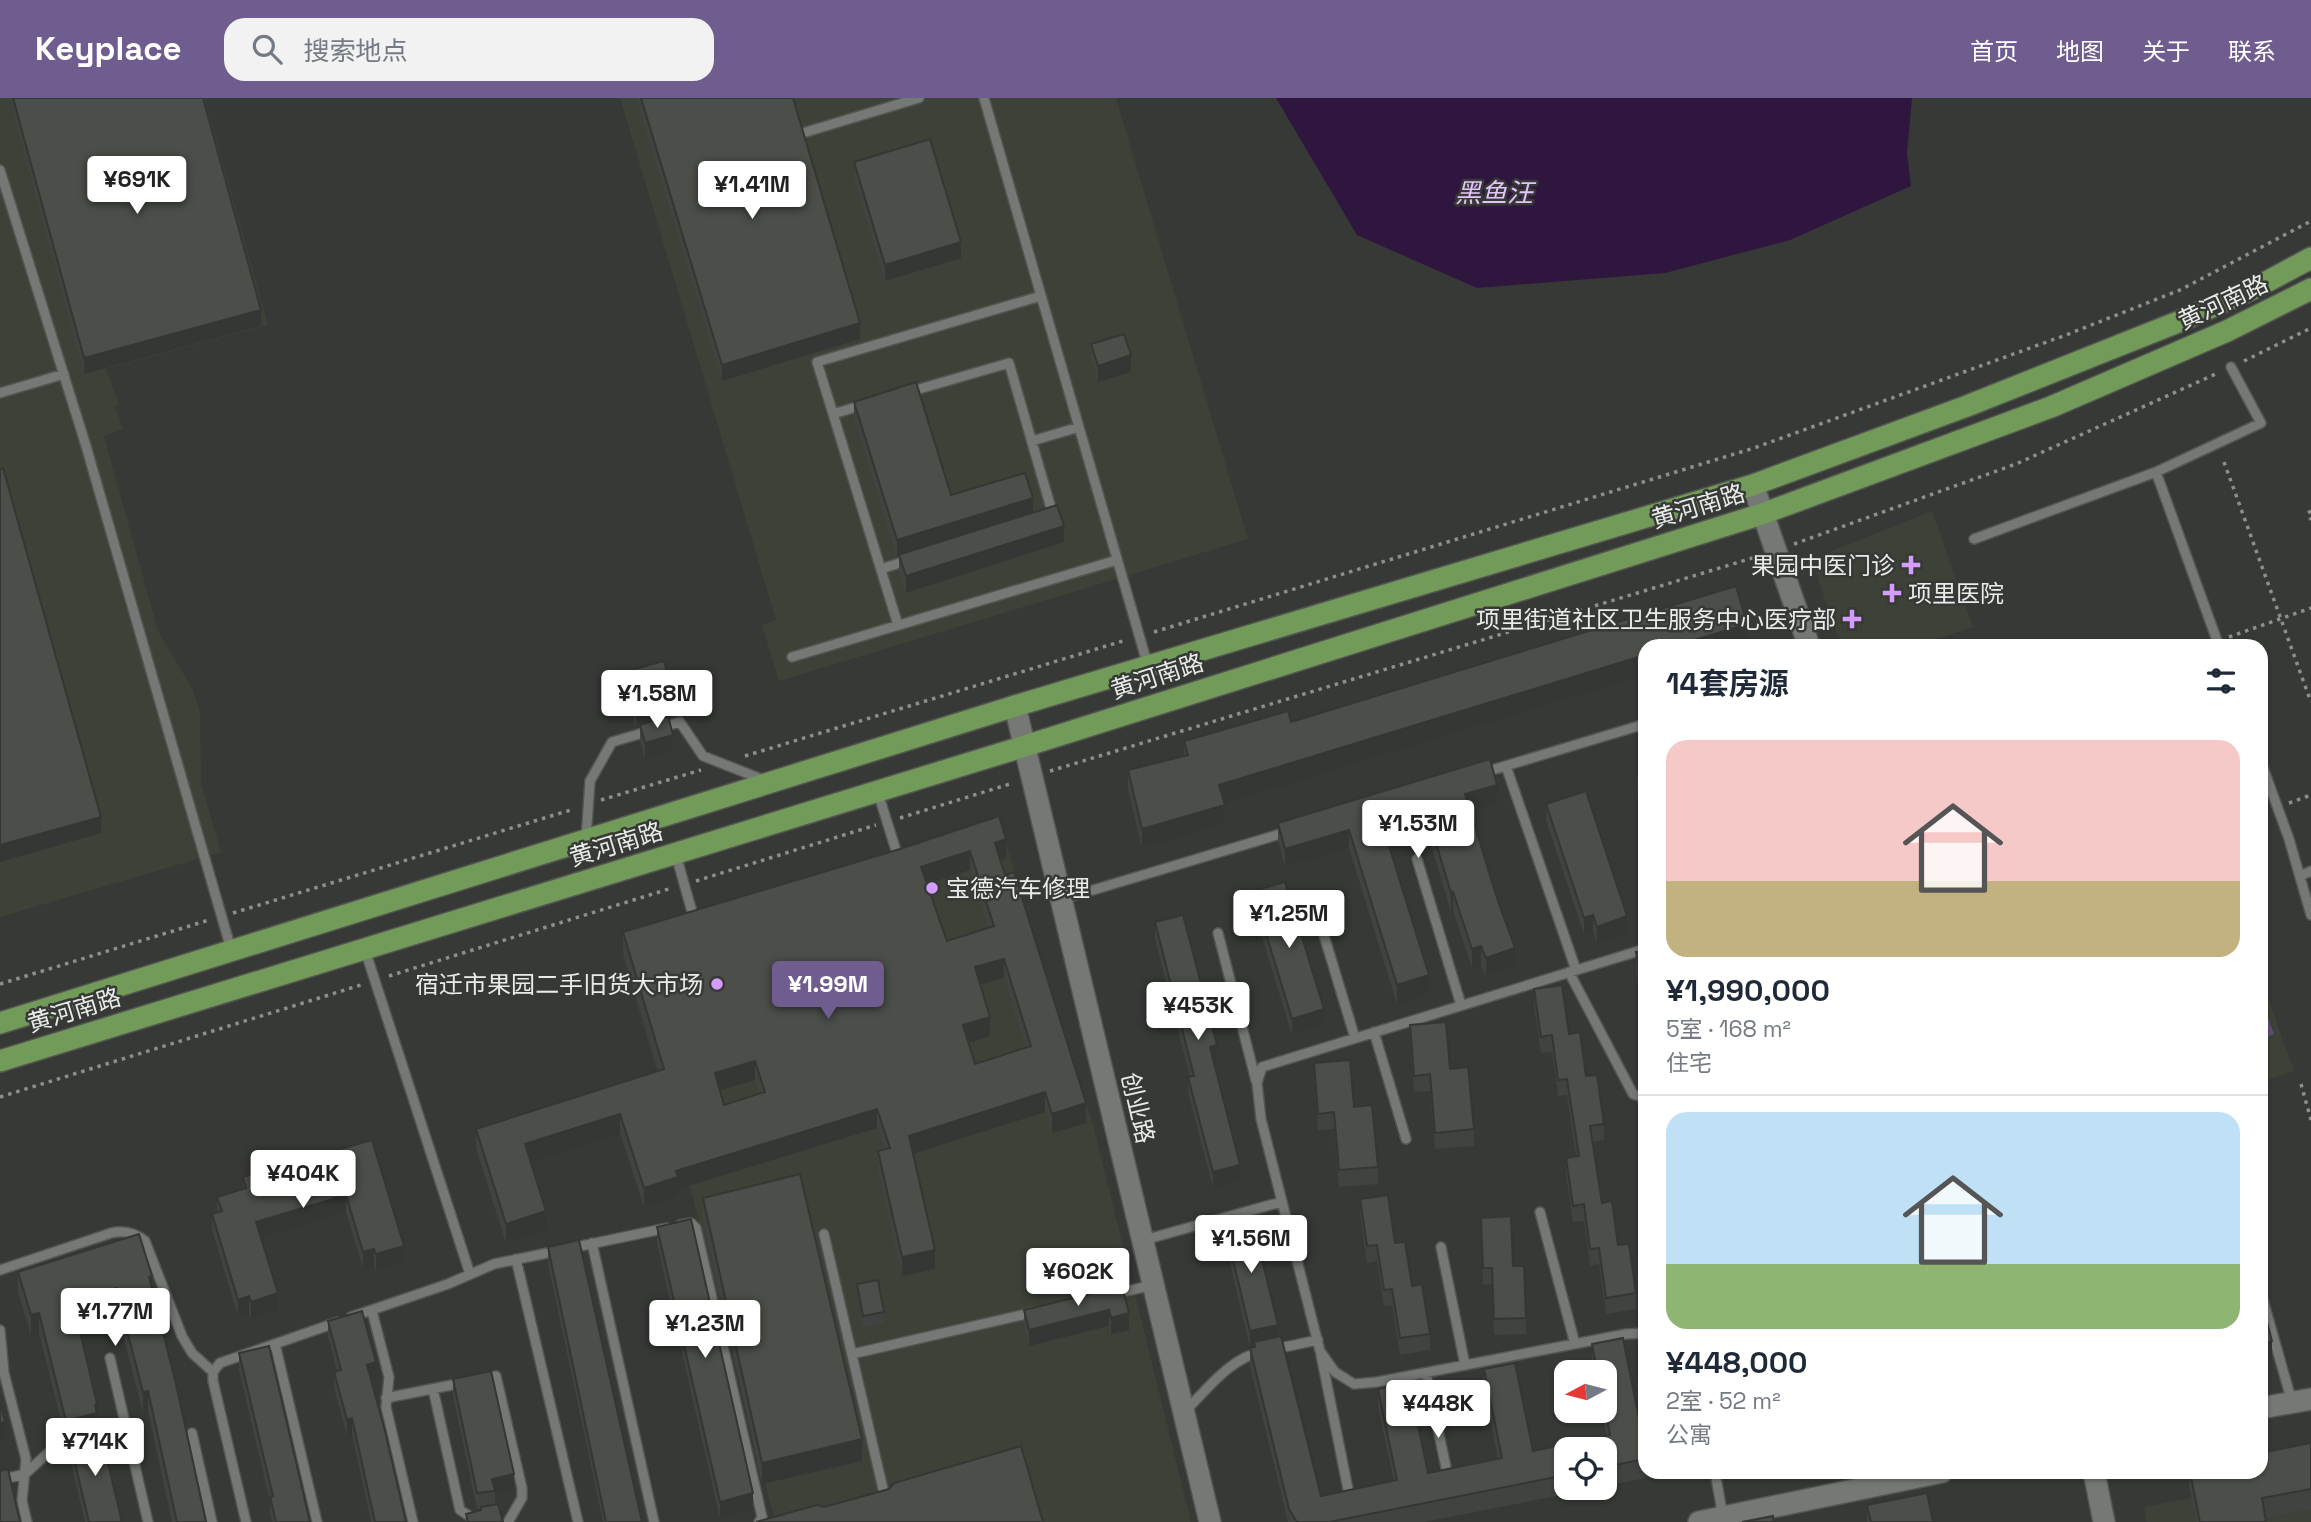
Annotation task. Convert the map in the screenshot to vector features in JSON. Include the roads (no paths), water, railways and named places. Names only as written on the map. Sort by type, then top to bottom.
[{"type":"main road","name":"黄河南路","points":[[0,1023],[1015,706],[1753,485],[1967,406],[2178,322],[2255,288],[2311,258]]},
{"type":"main road","name":"黄河南路","points":[[0,1060],[1025,746],[1762,514],[2051,407],[2227,331],[2311,289]]},
{"type":"street","points":[[1753,485],[1807,639]]},
{"type":"street","name":"创业路","points":[[1015,706],[1210,1522]]},
{"type":"street","points":[[2268,1407],[2302,1400]]},
{"type":"street","points":[[1699,1522],[1908,1479]]},
{"type":"street","points":[[2095,1479],[2104,1522]]},
{"type":"lane","points":[[806,132],[919,98]]},
{"type":"lane","points":[[984,98],[1148,666]]},
{"type":"lane","points":[[0,170],[64,374],[232,951]]},
{"type":"lane","points":[[898,625],[817,362],[1041,296]]},
{"type":"lane","points":[[896,396],[1009,363],[1054,515],[1041,519]]},
{"type":"lane","points":[[1973,539],[2156,472],[2261,423],[2231,367]]},
{"type":"lane","points":[[0,393],[64,374]]},
{"type":"lane","points":[[833,414],[871,403]]},
{"type":"lane","points":[[1032,441],[1079,427]]},
{"type":"lane","points":[[2156,472],[2217,639]]},
{"type":"lane","points":[[881,569],[921,556]]},
{"type":"lane","points":[[792,657],[1118,560]]},
{"type":"lane","points":[[586,841],[590,781],[612,742],[680,722],[703,756],[771,783]]},
{"type":"lane","points":[[1467,778],[1638,726]]},
{"type":"lane","points":[[1506,766],[1573,971],[1633,1094],[1638,1096]]},
{"type":"lane","points":[[2268,782],[2311,915]]},
{"type":"lane","points":[[878,791],[899,860]]},
{"type":"lane","points":[[1061,900],[1297,829]]},
{"type":"lane","points":[[675,853],[694,919]]},
{"type":"lane","points":[[1417,859],[1461,1005]]},
{"type":"lane","points":[[2300,876],[2311,871]]},
{"type":"lane","points":[[1313,899],[1355,1038]]},
{"type":"lane","points":[[1218,933],[1257,1083],[1261,1119],[1281,1202],[1318,1340],[1349,1494]]},
{"type":"lane","points":[[364,948],[470,1274]]},
{"type":"lane","points":[[1257,1083],[1262,1067],[1638,951]]},
{"type":"lane","points":[[1374,1032],[1406,1139]]},
{"type":"lane","points":[[1142,1241],[1281,1202]]},
{"type":"lane","points":[[1540,1212],[1575,1344]]},
{"type":"lane","points":[[246,1522],[213,1381],[213,1372],[220,1363],[372,1311],[494,1264],[691,1223],[696,1228],[762,1517],[759,1522]]},
{"type":"lane","points":[[0,1270],[111,1233],[122,1231],[138,1235],[145,1241],[192,1353],[213,1372]]},
{"type":"lane","points":[[824,1234],[887,1503],[874,1507]]},
{"type":"lane","points":[[592,1243],[654,1522]]},
{"type":"lane","points":[[1441,1247],[1465,1365]]},
{"type":"lane","points":[[516,1259],[578,1522]]},
{"type":"lane","points":[[1100,1297],[1153,1285]]},
{"type":"lane","points":[[852,1354],[1048,1309]]},
{"type":"lane","points":[[372,1311],[389,1377],[386,1398],[413,1522]]},
{"type":"lane","points":[[2268,1311],[2302,1400]]},
{"type":"lane","points":[[0,1330],[4,1373],[26,1459],[22,1502],[27,1522]]},
{"type":"lane","points":[[1320,1351],[1335,1372],[1354,1384],[1638,1334]]},
{"type":"lane","points":[[1183,1412],[1235,1363],[1249,1354],[1318,1340]]},
{"type":"lane","points":[[275,1344],[317,1522]]},
{"type":"lane","points":[[110,1358],[148,1522]]},
{"type":"lane","points":[[1426,1373],[1447,1472]]},
{"type":"lane","points":[[386,1398],[496,1376],[522,1488],[522,1498],[508,1522]]},
{"type":"lane","points":[[433,1389],[460,1510],[471,1517],[482,1517]]},
{"type":"lane","points":[[0,1480],[25,1474],[48,1454],[128,1432]]},
{"type":"lane","points":[[192,1433],[212,1522]]},
{"type":"lane","points":[[1716,1479],[1723,1517]]},
{"type":"lane","points":[[504,1512],[515,1510]]},
{"type":"water","name":"黑鱼汪","points":[[1276,98],[1912,98],[1907,153],[1911,186],[1790,240],[1665,273],[1477,288],[1357,235]]},
{"type":"place","name":"果园中医门诊","points":[[1911,565]]},
{"type":"place","name":"项里医院","points":[[1892,593]]},
{"type":"place","name":"项里街道社区卫生服务中心医疗部","points":[[1852,619]]},
{"type":"place","name":"宝德汽车修理","points":[[932,888]]},
{"type":"place","name":"宿迁市果园二手旧货大市场","points":[[717,984]]}]
